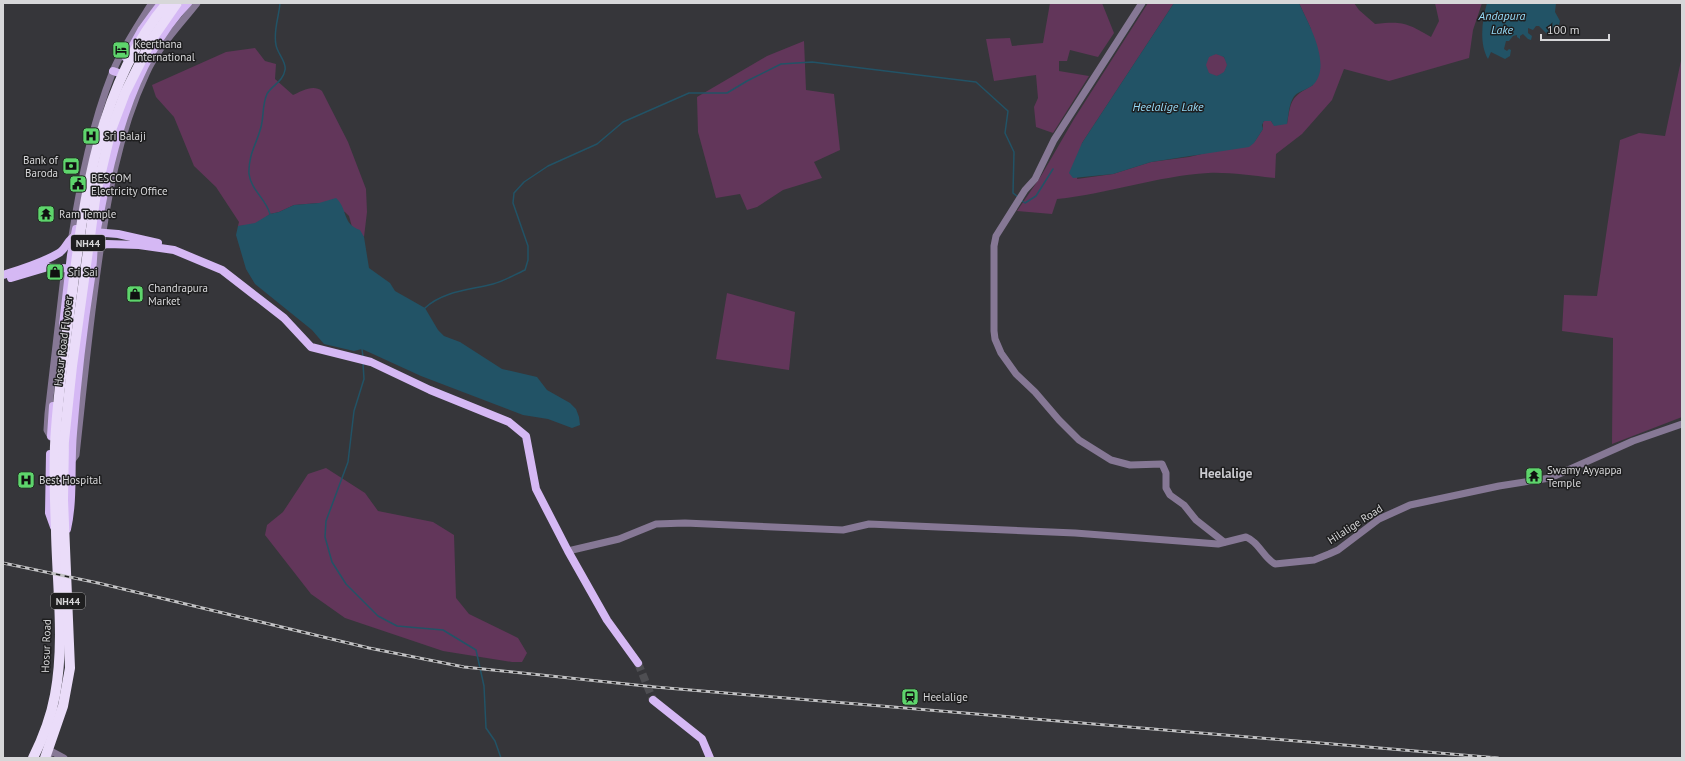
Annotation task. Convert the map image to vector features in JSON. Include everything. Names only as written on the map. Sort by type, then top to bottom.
[{"type":"highway","name":"Hosur Road Flyover","points":[[60,533],[56,431],[60,379],[80,229],[101,136],[117,89],[134,51],[148,27],[166,3]]},
{"type":"highway","name":"Hosur Road Flyover","points":[[59,500],[68,400],[96,193],[111,130],[125,93],[149,44],[177,3]]},
{"type":"highway","name":"Hosur Road","points":[[48,756],[64,706],[70,663],[60,533]]},
{"type":"highway","name":"Hosur Road","points":[[33,758],[48,722],[58,674],[60,533]]},
{"type":"main road","points":[[60,533],[49,513],[51,437],[65,310],[67,268],[88,171],[116,72],[134,41],[161,3]]},
{"type":"main road","points":[[60,533],[70,516],[70,463],[85,312],[94,272],[112,156],[120,127],[147,62],[173,20],[188,3]]},
{"type":"main road","points":[[101,122],[120,127]]},
{"type":"main road","points":[[3,275],[53,256],[62,251],[73,237],[100,232],[176,246],[205,258],[222,270],[284,318],[311,347],[363,360],[430,390],[509,422],[526,436],[536,489],[568,551],[607,620],[638,663]]},
{"type":"main road","points":[[97,246],[139,245],[174,250],[222,270]]},
{"type":"main road","points":[[3,280],[48,267],[94,272]]},
{"type":"main road","points":[[65,310],[85,312]]},
{"type":"main road","points":[[653,700],[702,739],[710,758]]},
{"type":"street","points":[[73,237],[84,169],[103,99],[130,38],[152,3]]},
{"type":"street","points":[[100,232],[120,148],[140,88],[153,60],[197,3]]},
{"type":"street","points":[[1142,3],[1054,140],[1034,179],[1020,197],[996,236],[993,273],[994,339],[1001,353],[1016,374],[1035,392],[1059,420],[1079,440],[1111,460],[1130,465],[1162,464],[1166,473],[1166,488],[1170,495],[1184,505],[1196,520],[1224,542]]},
{"type":"street","points":[[51,437],[47,430],[48,414],[67,268]]},
{"type":"street","points":[[70,463],[76,455],[94,272]]},
{"type":"street","name":"Hilalige Road","points":[[568,551],[619,539],[656,524],[685,523],[843,530],[869,524],[1088,534],[1218,544],[1246,537],[1252,540],[1260,551],[1275,564],[1314,560],[1338,550],[1379,519],[1410,505],[1499,486],[1550,478],[1633,441],[1682,424]]},
{"type":"street","points":[[48,756],[64,758]]},
{"type":"shaded area","points":[[1050,3],[1102,3],[1114,33],[1098,57],[1070,50],[1067,61],[1059,61],[1059,71],[1089,76],[1053,133],[1036,127],[1034,107],[1038,98],[1036,75],[994,81],[986,39],[1010,38],[1012,46],[1043,43]]},
{"type":"shaded area","points":[[1148,3],[1174,3],[1082,143],[1077,179],[1113,174],[1151,162],[1189,157],[1255,141],[1263,129],[1263,122],[1266,120],[1271,121],[1273,124],[1287,124],[1293,100],[1300,93],[1313,85],[1311,29],[1299,3],[1354,3],[1359,10],[1375,24],[1404,24],[1431,37],[1439,21],[1435,3],[1482,3],[1473,30],[1469,58],[1389,81],[1344,69],[1332,100],[1302,134],[1276,154],[1275,178],[1225,173],[1189,175],[1151,181],[1076,197],[1057,199],[1052,214],[1017,211],[1041,176],[1074,119]]},
{"type":"shaded area","points":[[804,41],[806,90],[834,94],[840,150],[814,162],[822,178],[783,190],[757,207],[747,210],[740,194],[716,198],[698,132],[697,97],[767,56]]},
{"type":"shaded area","points":[[255,48],[265,61],[276,64],[275,79],[293,95],[311,88],[322,91],[348,142],[366,189],[367,212],[364,237],[352,227],[349,216],[345,212],[319,203],[294,205],[279,212],[270,214],[256,225],[238,226],[239,222],[216,187],[194,166],[174,117],[156,97],[152,85],[226,52]]},
{"type":"shaded area","points":[[1216,54],[1224,57],[1227,65],[1224,73],[1216,76],[1208,73],[1205,65],[1208,57]]},
{"type":"shaded area","points":[[1682,56],[1682,417],[1612,444],[1613,338],[1562,331],[1564,295],[1597,296],[1620,140],[1639,133],[1665,136]]},
{"type":"shaded area","points":[[727,293],[795,312],[789,370],[716,359]]},
{"type":"shaded area","points":[[326,468],[365,493],[378,511],[433,522],[454,535],[456,598],[469,614],[518,638],[527,653],[522,662],[512,662],[443,651],[345,618],[311,594],[265,535],[267,525],[283,512],[308,474]]},
{"type":"water","name":"Heelalige Lake","points":[[1174,3],[1299,3],[1317,44],[1321,66],[1319,76],[1314,84],[1295,95],[1290,107],[1287,124],[1274,126],[1271,121],[1264,121],[1262,125],[1263,129],[1254,143],[1249,147],[1151,162],[1113,174],[1073,178],[1069,173],[1082,143]],"holes":[[[1216,54],[1224,57],[1227,65],[1224,72],[1217,76],[1209,73],[1206,65],[1209,57]]]},
{"type":"water","name":"Andapura Lake","points":[[1487,3],[1556,3],[1555,12],[1560,21],[1559,25],[1547,34],[1539,26],[1536,26],[1533,30],[1528,28],[1528,33],[1532,36],[1531,40],[1523,34],[1520,36],[1520,39],[1517,35],[1513,36],[1509,41],[1506,41],[1504,49],[1507,51],[1509,49],[1511,50],[1510,56],[1505,59],[1491,52],[1488,59],[1482,39]]},
{"type":"water","points":[[336,198],[340,202],[350,224],[360,230],[364,237],[369,268],[390,283],[395,291],[425,308],[438,330],[444,336],[460,342],[502,369],[537,377],[547,390],[570,403],[576,409],[580,425],[572,428],[548,419],[523,415],[421,376],[362,349],[354,351],[324,344],[312,330],[255,284],[246,269],[236,235],[238,226],[255,223],[270,214],[279,212],[294,205],[319,203]]},
{"type":"waterway","points":[[270,214],[250,180],[249,167],[251,155],[261,127],[265,98],[269,91],[282,78],[285,70],[285,64],[277,48],[275,40],[280,3]]},
{"type":"waterway","points":[[425,308],[440,298],[457,292],[497,283],[525,270],[528,260],[528,246],[513,203],[514,193],[524,182],[548,166],[597,144],[623,122],[689,93],[727,93],[781,64],[812,62],[976,82],[1008,111],[1005,133],[1014,152],[1013,193],[1018,197]]},
{"type":"waterway","points":[[1021,200],[1025,203],[1036,196],[1053,169]]},
{"type":"waterway","points":[[362,349],[363,357]]},
{"type":"waterway","points":[[363,363],[364,379],[354,411],[348,462],[326,521],[325,537],[332,562],[346,584],[378,616],[397,626],[443,630],[476,650],[484,686],[486,728],[495,741],[501,758]]},
{"type":"tunnel","points":[[638,663],[653,700]]},
{"type":"railway","points":[[3,563],[98,583],[369,648],[464,667],[655,687],[1498,758]]},
{"type":"place","name":"Keerthana International","points":[[121,50]]},
{"type":"place","name":"Sri Balaji","points":[[91,136]]},
{"type":"place","name":"Bank of Baroda","points":[[71,166]]},
{"type":"place","name":"BESCOM Electricity Office","points":[[78,184]]},
{"type":"place","name":"Ram Temple","points":[[46,214]]},
{"type":"place","name":"Sri Sai","points":[[55,272]]},
{"type":"place","name":"Chandrapura Market","points":[[135,294]]},
{"type":"place","name":"Swamy Ayyappa Temple","points":[[1534,476]]},
{"type":"place","name":"Best Hospital","points":[[26,480]]},
{"type":"place","name":"Heelalige","points":[[910,697]]},
{"type":"district","name":"Heelalige","points":[[1226,473]]}]
